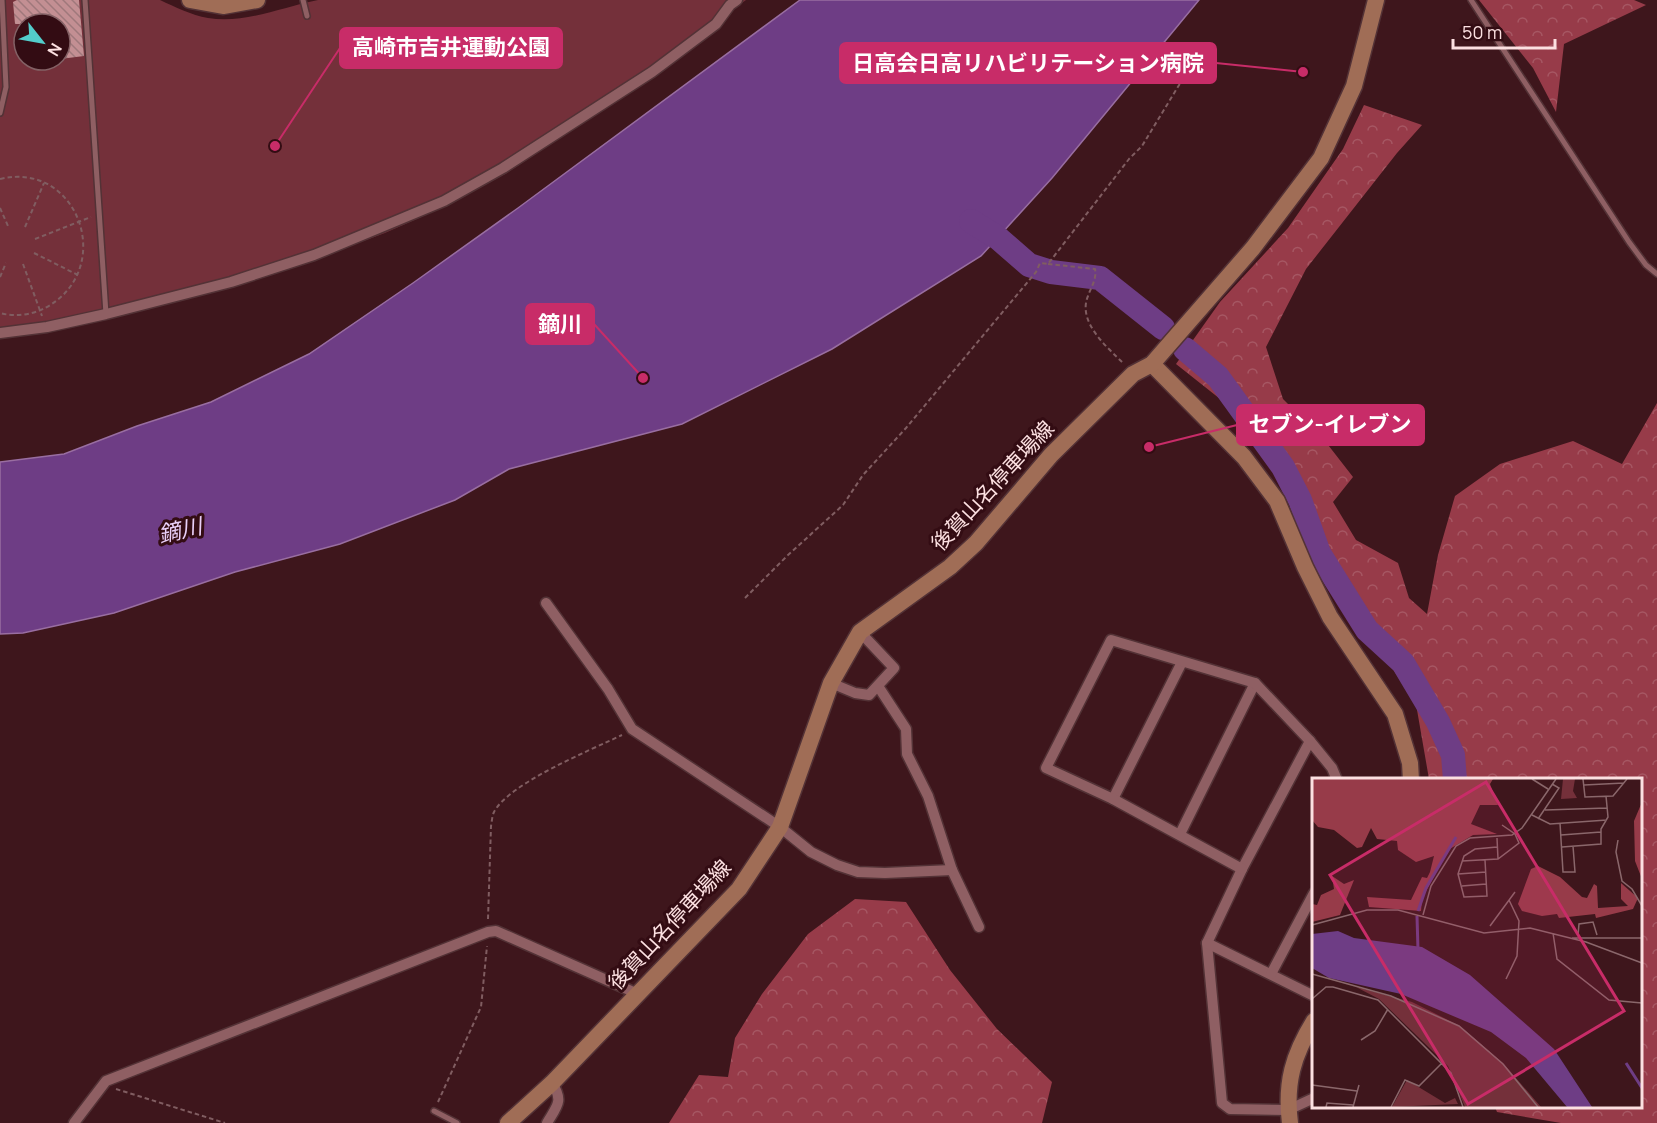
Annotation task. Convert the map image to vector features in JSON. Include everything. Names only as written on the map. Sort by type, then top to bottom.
[{"type":"main road","points":[[190,0],[223,6],[257,0]]},
{"type":"main road","name":"後賀山名停車場線","points":[[508,1123],[552,1083],[739,889],[780,827],[831,682],[860,632],[950,567],[976,543],[1051,455],[1133,374],[1152,364],[1253,248],[1321,158],[1354,86],[1376,0]]},
{"type":"main road","points":[[1152,364],[1244,457],[1277,501],[1305,567],[1330,617],[1395,714],[1410,763],[1410,778]]},
{"type":"main road","points":[[1289,1116],[1287,1092],[1294,1062],[1312,1025]]},
{"type":"street","points":[[0,333],[47,327],[106,314],[231,282],[315,255],[444,201],[513,162],[652,72],[716,24],[736,0]]},
{"type":"street","points":[[546,603],[608,689],[632,729],[780,827],[811,852],[858,872],[952,870]]},
{"type":"street","points":[[831,682],[855,693],[869,695],[894,668],[860,632]]},
{"type":"street","points":[[1242,870],[1113,799],[1046,768],[1111,640],[1255,683],[1310,741],[1332,768],[1336,778]]},
{"type":"street","points":[[1113,799],[1182,662]]},
{"type":"street","points":[[1180,834],[1255,683]]},
{"type":"street","points":[[878,686],[906,729],[907,754],[928,796],[952,870],[979,927]]},
{"type":"street","points":[[1310,741],[1242,870],[1207,944],[1222,1103],[1230,1109],[1289,1116],[1312,1099]]},
{"type":"street","points":[[1271,974],[1312,897]]},
{"type":"street","points":[[74,1123],[106,1081],[488,932],[496,931],[638,994]]},
{"type":"street","points":[[1207,944],[1312,995]]},
{"type":"street","points":[[550,1122],[559,1104],[559,1094],[552,1083]]},
{"type":"lane","points":[[0,113],[6,87],[2,0]]},
{"type":"lane","points":[[85,0],[106,314]]},
{"type":"lane","points":[[303,0],[307,16]]},
{"type":"lane","points":[[1471,0],[1629,242],[1646,265],[1657,274]]},
{"type":"lane","points":[[434,1111],[457,1123]]},
{"type":"path","points":[[1048,264],[1129,159],[1142,146],[1190,67]]},
{"type":"path","points":[[0,179],[27,177],[59,192],[72,206],[80,222],[84,239],[83,257],[78,274],[68,290],[55,302],[39,311],[22,315],[0,313]]},
{"type":"path","points":[[25,227],[44,183]]},
{"type":"path","points":[[0,208],[8,226]]},
{"type":"path","points":[[35,239],[100,214]]},
{"type":"path","points":[[34,253],[78,274]]},
{"type":"path","points":[[0,277],[6,262]]},
{"type":"path","points":[[745,598],[787,555],[843,505],[863,475],[906,428],[1036,272],[1040,263],[1095,269],[1094,281],[1086,299],[1089,321],[1107,349],[1133,374]]},
{"type":"path","points":[[23,264],[47,327]]},
{"type":"path","points":[[434,1111],[481,1006],[488,932],[491,826],[494,813],[502,802],[516,790],[535,778],[632,729]]},
{"type":"path","points":[[103,1085],[225,1123]]},
{"type":"green space","points":[[1479,0],[1634,0],[1646,5],[1564,44],[1556,112],[1533,68]]},
{"type":"green space","points":[[1364,105],[1422,125],[1397,153],[1306,269],[1266,347],[1283,399],[1325,441],[1353,477],[1333,502],[1356,540],[1398,563],[1409,598],[1427,614],[1438,555],[1455,496],[1500,464],[1573,441],[1622,464],[1657,403],[1657,1123],[1561,1123],[1497,1112],[1495,1108],[1642,1108],[1642,778],[1429,778],[1416,704],[1379,648],[1350,581],[1234,410],[1176,364],[1220,302],[1288,228],[1343,149]]},
{"type":"green space","points":[[855,899],[906,902],[950,970],[997,1029],[1052,1082],[1042,1123],[669,1123],[699,1075],[728,1077],[735,1038],[762,994],[808,934]]},
{"type":"shaded area","points":[[0,0],[160,0],[195,15],[236,19],[318,0],[746,0],[735,8],[719,29],[654,76],[507,173],[446,206],[385,233],[315,259],[0,338]]},
{"type":"water","points":[[800,0],[1199,0],[1052,178],[981,256],[832,349],[682,424],[509,469],[455,500],[340,544],[235,572],[114,613],[23,633],[0,634],[0,462],[64,454],[137,426],[211,402],[309,354],[518,208]]},
{"type":"building","points":[[17,0],[79,0],[84,56],[72,58],[72,12],[14,12],[13,2]]},
{"type":"waterway","points":[[971,221],[998,238],[1029,265],[1051,272],[1100,278],[1163,328]]},
{"type":"waterway","points":[[1185,349],[1218,377],[1283,467],[1300,500],[1319,553],[1367,630],[1403,663],[1438,722],[1453,755],[1455,778]]},
{"type":"place","name":"日高会日高リハビリテーション病院","points":[[1303,72]]},
{"type":"place","name":"高崎市吉井運動公園","points":[[275,146]]},
{"type":"place","name":"鏑川","points":[[643,378]]},
{"type":"place","name":"セブン-イレブン","points":[[1149,447]]}]
